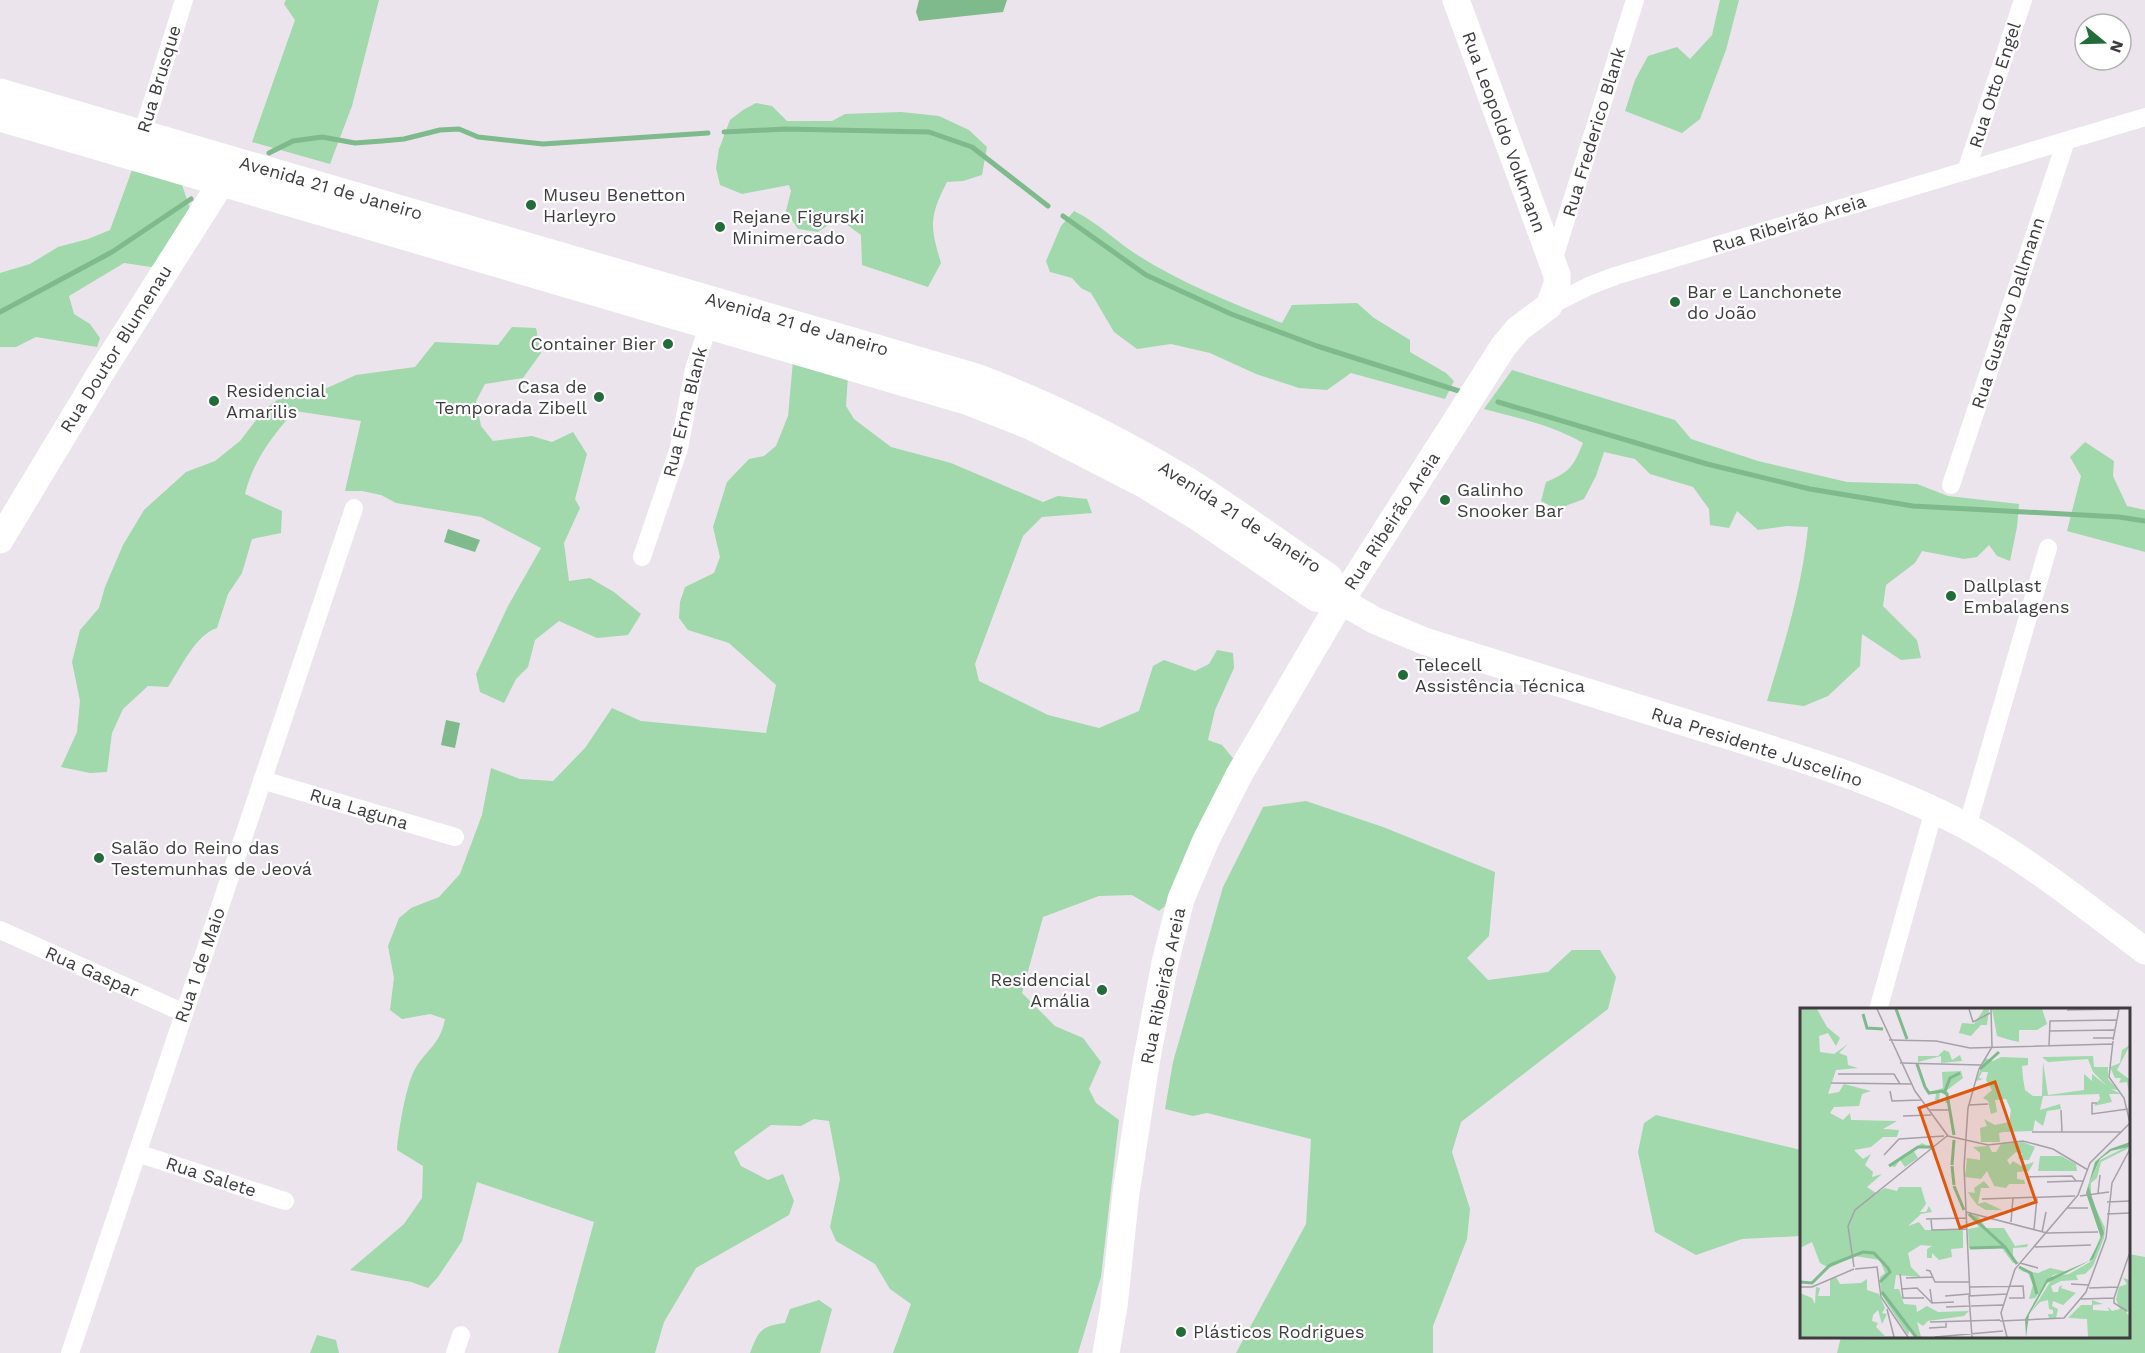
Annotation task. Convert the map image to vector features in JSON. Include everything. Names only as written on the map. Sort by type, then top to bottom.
[{"type":"street","name":"Rua Brusque","points":[[138,146],[184,0]]},
{"type":"street","name":"Rua Leopoldo Volkmann","points":[[1456,0],[1552,264]]},
{"type":"street","name":"Rua Frederico Blank","points":[[1552,264],[1635,0]]},
{"type":"street","name":"Rua Otto Engel","points":[[1966,171],[2023,0]]},
{"type":"street","name":"Avenida 21 de Janeiro","points":[[0,92],[138,146]]},
{"type":"street","name":"Rua Ribeirão Areia","points":[[1106,1353],[1114,1305],[1126,1193],[1146,1063],[1165,963],[1181,899],[1206,840],[1239,776],[1341,601],[1503,347],[1518,330],[1542,311],[1589,286],[1615,276],[2145,117]]},
{"type":"street","name":"Avenida 21 de Janeiro","points":[[0,118],[138,146],[971,389],[1027,397],[1082,422],[1186,480],[1329,577],[1341,601]]},
{"type":"street","name":"Rua Gustavo Dallmann","points":[[1951,485],[2066,141]]},
{"type":"street","name":"Rua Doutor Blumenau","points":[[0,540],[100,374],[229,172]]},
{"type":"street","points":[[1542,311],[1552,264]]},
{"type":"street","name":"Rua Erna Blank","points":[[642,557],[679,448],[694,369],[712,313]]},
{"type":"street","name":"Rua 1 de Maio","points":[[70,1353],[354,508]]},
{"type":"street","points":[[1967,827],[2048,548]]},
{"type":"street","name":"Rua Presidente Juscelino","points":[[1341,601],[1374,620],[1424,641],[1788,754],[1886,789],[1967,827],[2066,891],[2145,951]]},
{"type":"street","name":"Rua Laguna","points":[[262,780],[455,837]]},
{"type":"street","points":[[1879,1008],[1934,810]]},
{"type":"street","name":"Rua Gaspar","points":[[0,930],[184,1013]]},
{"type":"street","name":"Rua Salete","points":[[137,1153],[285,1202]]},
{"type":"street","points":[[455,1353],[461,1335]]},
{"type":"shaded area","points":[[286,0],[379,0],[352,106],[330,164],[252,142],[295,20],[284,4]]},
{"type":"shaded area","points":[[919,0],[1007,0],[1003,12],[919,21],[916,12]]},
{"type":"shaded area","points":[[1720,0],[1739,0],[1726,50],[1700,119],[1682,133],[1625,111],[1635,80],[1648,56],[1677,47],[1690,59],[1712,35]]},
{"type":"shaded area","points":[[756,103],[772,106],[787,121],[832,121],[845,114],[901,112],[939,116],[969,130],[987,147],[982,175],[963,181],[947,182],[941,194],[934,213],[933,230],[941,263],[928,287],[862,265],[861,235],[838,218],[818,232],[798,229],[786,211],[791,191],[789,185],[742,194],[720,185],[716,168],[719,149],[730,120]]},
{"type":"shaded area","points":[[132,170],[182,185],[192,214],[165,258],[151,267],[124,263],[69,296],[74,314],[90,324],[100,338],[97,347],[36,337],[16,347],[0,347],[0,273],[30,264],[58,247],[110,230]]},
{"type":"shaded area","points":[[1074,211],[1139,256],[1173,276],[1282,323],[1292,305],[1357,303],[1374,318],[1410,340],[1410,352],[1446,373],[1454,381],[1445,399],[1351,373],[1327,390],[1299,388],[1256,374],[1210,353],[1171,344],[1137,349],[1114,332],[1091,293],[1081,288],[1072,278],[1050,272],[1046,261],[1061,226]]},
{"type":"shaded area","points":[[512,327],[536,328],[541,353],[523,378],[485,384],[476,401],[481,426],[493,441],[532,436],[552,442],[573,432],[587,454],[575,499],[580,508],[564,543],[569,581],[590,578],[614,592],[641,614],[628,635],[597,638],[559,621],[535,640],[528,667],[516,679],[504,703],[480,692],[476,674],[508,606],[541,548],[481,517],[396,503],[381,495],[362,491],[345,491],[361,421],[295,411],[264,450],[248,482],[245,494],[282,511],[281,533],[252,539],[242,573],[228,594],[217,628],[195,645],[168,687],[148,686],[123,709],[112,733],[107,772],[90,773],[61,767],[77,732],[80,701],[72,662],[80,630],[99,608],[105,587],[123,545],[144,510],[186,472],[215,461],[240,441],[264,410],[284,395],[327,388],[356,375],[415,367],[435,342],[498,345]]},
{"type":"shaded area","points":[[793,361],[848,376],[846,406],[854,419],[891,447],[951,463],[1043,502],[1058,496],[1087,499],[1092,513],[1042,517],[1023,536],[975,664],[979,681],[1048,715],[1099,728],[1139,711],[1153,666],[1164,660],[1195,671],[1209,664],[1217,650],[1233,653],[1234,668],[1215,710],[1208,740],[1222,745],[1237,763],[1194,835],[1165,906],[1159,911],[1132,895],[1099,896],[1043,917],[1022,993],[1055,1026],[1083,1038],[1101,1062],[1089,1089],[1096,1103],[1119,1120],[1101,1277],[1078,1353],[893,1353],[911,1304],[890,1289],[875,1264],[836,1241],[830,1227],[840,1179],[829,1121],[814,1119],[801,1126],[771,1125],[734,1152],[741,1166],[768,1180],[783,1174],[794,1201],[789,1215],[696,1268],[664,1322],[655,1353],[558,1353],[594,1222],[477,1182],[462,1241],[428,1288],[411,1282],[350,1270],[404,1224],[422,1198],[423,1166],[397,1150],[398,1142],[411,1078],[418,1064],[440,1036],[445,1019],[430,1014],[402,1019],[390,1010],[394,978],[388,946],[399,918],[411,908],[439,897],[460,874],[482,815],[491,768],[520,779],[553,781],[585,748],[612,708],[641,721],[766,733],[776,685],[729,643],[688,630],[679,618],[680,602],[685,587],[714,573],[720,557],[713,527],[727,482],[749,459],[764,456],[776,446],[788,416]]},
{"type":"shaded area","points":[[1512,370],[1675,420],[1691,439],[1758,461],[1847,482],[1917,484],[1948,496],[2019,504],[2010,561],[1997,556],[1989,545],[1977,557],[1964,559],[1922,551],[1915,563],[1886,585],[1883,606],[1917,640],[1921,658],[1901,660],[1862,634],[1860,666],[1828,696],[1804,706],[1767,701],[1797,593],[1808,527],[1787,526],[1758,530],[1737,511],[1729,528],[1710,525],[1709,509],[1693,487],[1650,474],[1635,459],[1604,452],[1596,476],[1584,499],[1557,509],[1541,501],[1546,482],[1570,468],[1583,443],[1547,427],[1484,409]]},
{"type":"shaded area","points":[[2085,442],[2114,461],[2113,476],[2127,506],[2145,510],[2145,552],[2067,531],[2081,476],[2070,457]]},
{"type":"shaded area","points":[[448,529],[480,540],[475,552],[444,542]]},
{"type":"shaded area","points":[[446,720],[460,723],[455,748],[441,745]]},
{"type":"shaded area","points":[[1306,801],[1383,827],[1495,872],[1489,936],[1467,958],[1488,980],[1548,972],[1572,950],[1600,950],[1616,977],[1608,1009],[1461,1122],[1452,1152],[1470,1209],[1467,1239],[1433,1326],[1433,1353],[1236,1353],[1306,1224],[1311,1139],[1207,1113],[1193,1116],[1165,1109],[1173,1062],[1223,887],[1263,807]]},
{"type":"shaded area","points":[[1656,1115],[1800,1150],[1800,1236],[1742,1239],[1696,1255],[1655,1232],[1638,1152],[1644,1123]]},
{"type":"shaded area","points":[[2130,1254],[2145,1257],[2145,1353],[1837,1353],[1841,1338],[2130,1338]]},
{"type":"shaded area","points":[[819,1300],[832,1309],[820,1353],[750,1353],[758,1335],[765,1328],[785,1323],[790,1309]]},
{"type":"shaded area","points":[[317,1335],[336,1340],[339,1353],[310,1353]]},
{"type":"waterway","points":[[269,153],[293,141],[322,137],[355,143],[404,139],[440,130],[459,129],[478,137],[543,144],[708,133]]},
{"type":"waterway","points":[[724,132],[785,129],[929,132],[972,147],[1048,206]]},
{"type":"waterway","points":[[0,312],[112,252],[191,199]]},
{"type":"waterway","points":[[1063,216],[1146,275],[1231,314],[1317,346],[1459,391]]},
{"type":"waterway","points":[[1498,402],[1707,464],[1810,489],[1913,506],[2119,517],[2145,521]]},
{"type":"place","name":"Museu Benetton Harleyro","points":[[531,205]]},
{"type":"place","name":"Rejane Figurski Minimercado","points":[[720,227]]},
{"type":"place","name":"Bar e Lanchonete do João","points":[[1675,302]]},
{"type":"place","name":"Container Bier","points":[[668,344]]},
{"type":"place","name":"Casa de Temporada Zibell","points":[[599,397]]},
{"type":"place","name":"Residencial Amarilis","points":[[214,401]]},
{"type":"place","name":"Galinho Snooker Bar","points":[[1445,500]]},
{"type":"place","name":"Dallplast Embalagens","points":[[1951,596]]},
{"type":"place","name":"Telecell Assistência Técnica","points":[[1403,675]]},
{"type":"place","name":"Salão do Reino das Testemunhas de Jeová","points":[[99,858]]},
{"type":"place","name":"Residencial Amália","points":[[1102,990]]},
{"type":"place","name":"Plásticos Rodrigues","points":[[1181,1332]]}]
